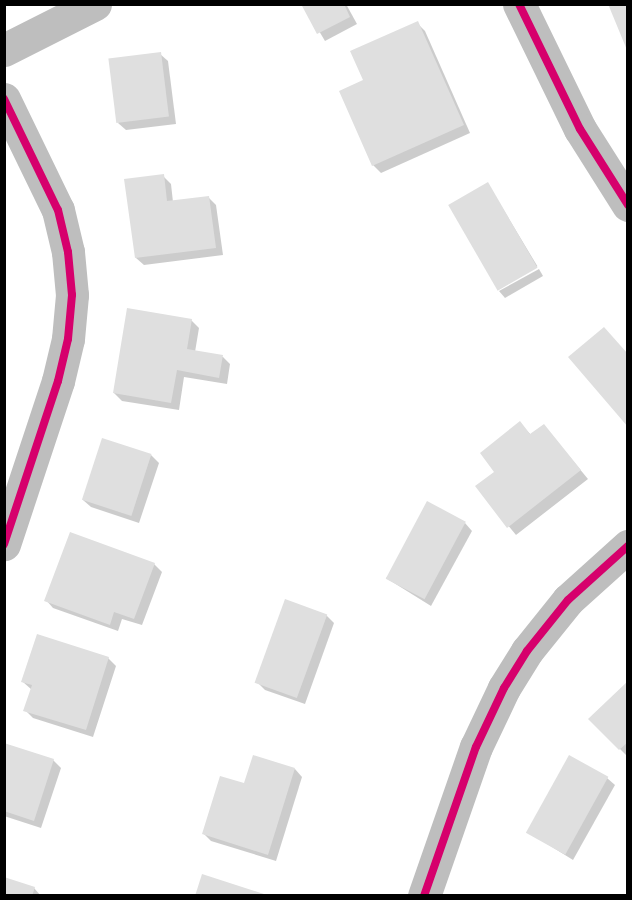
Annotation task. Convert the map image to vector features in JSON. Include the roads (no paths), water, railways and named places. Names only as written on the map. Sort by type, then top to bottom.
[{"type":"street","points":[[4,50],[95,4]]},
{"type":"street","points":[[519,4],[580,129],[627,206]]},
{"type":"street","points":[[4,99],[58,210],[68,252],[72,295],[68,339],[58,381],[4,544]]},
{"type":"street","points":[[424,896],[476,747],[504,688],[527,651],[568,600],[627,546]]}]
